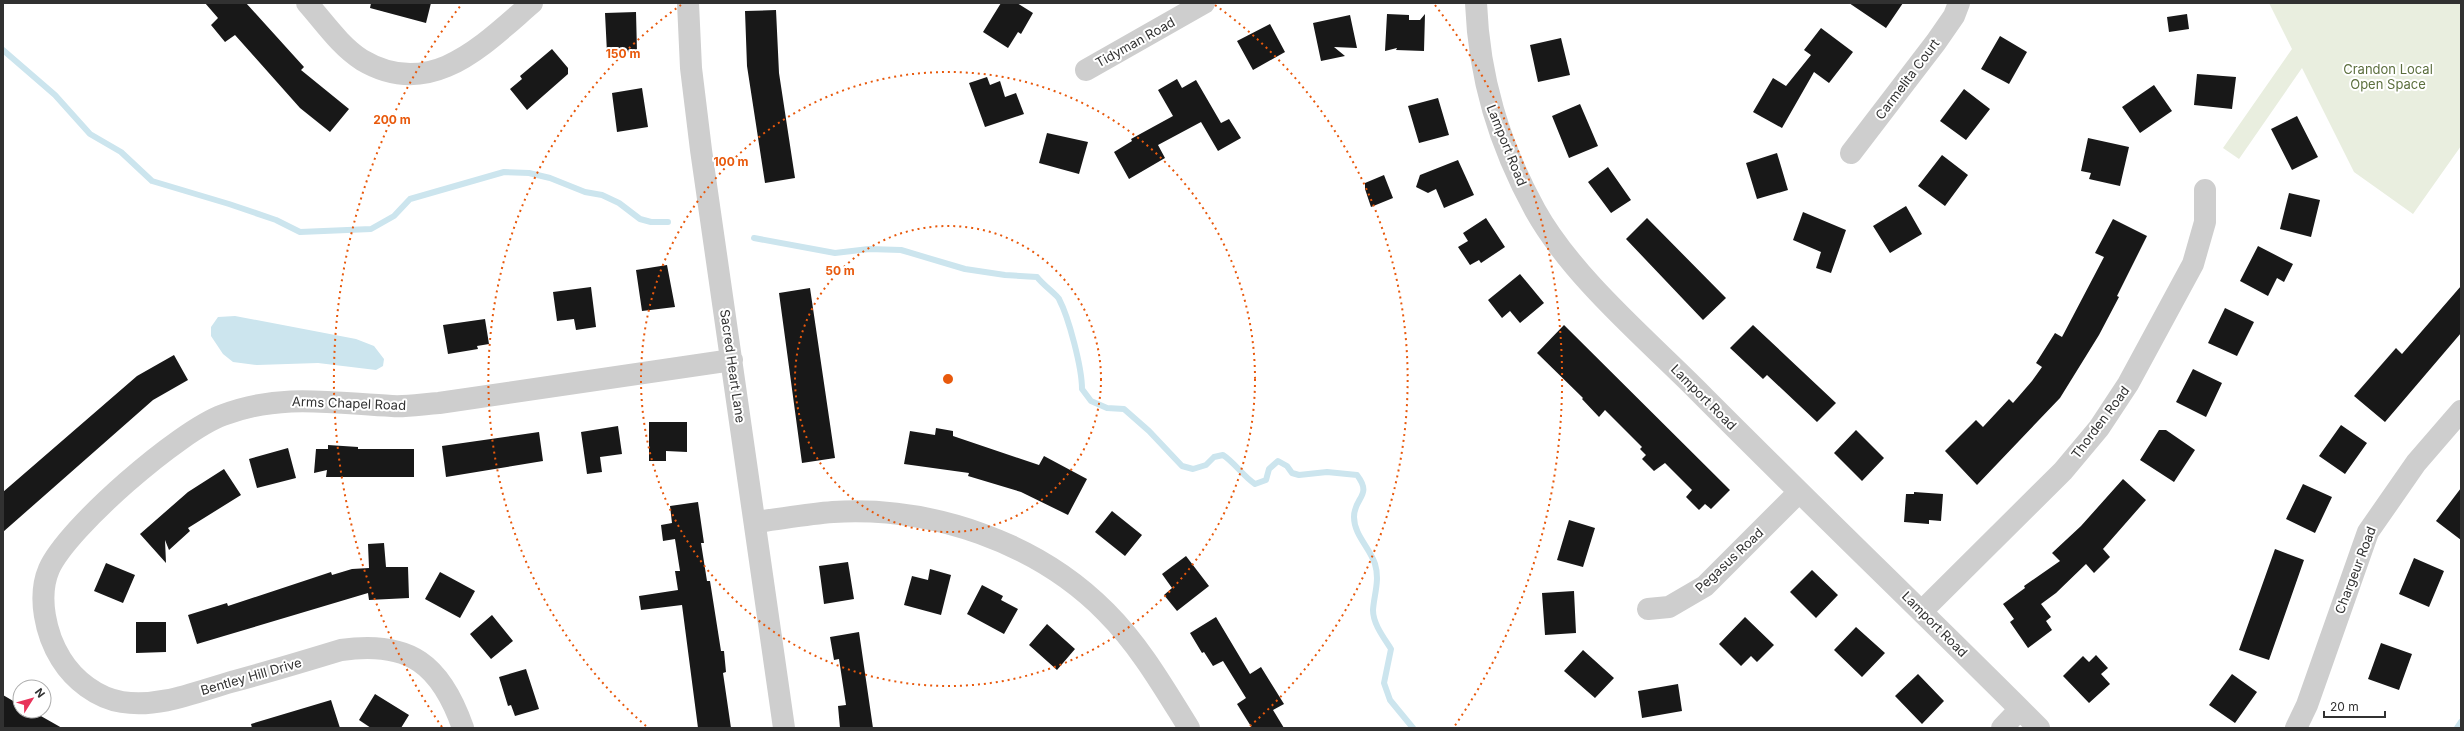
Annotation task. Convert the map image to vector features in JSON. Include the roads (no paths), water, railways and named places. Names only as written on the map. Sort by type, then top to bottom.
[{"type":"street","points":[[307,3],[344,44],[362,59],[384,70],[411,74],[453,65],[476,52],[532,3]]},
{"type":"street","name":"Sacred Heart Lane","points":[[688,3],[692,76],[784,728]]},
{"type":"street","name":"Tidyman Road","points":[[1086,70],[1204,3]]},
{"type":"street","name":"Lamport Road","points":[[1476,3],[1477,34],[1484,84],[1514,168],[1536,212],[1564,253],[1597,290],[1799,492],[1922,611],[2039,728]]},
{"type":"street","name":"Carmelita Court","points":[[1851,153],[1936,42],[1954,16],[1959,3]]},
{"type":"street","name":"Thorden Road","points":[[1922,611],[2063,471],[2099,428],[2128,384],[2193,264],[2205,222],[2205,190]]},
{"type":"street","name":"Arms Chapel Road","points":[[44,616],[48,571],[62,546],[86,521],[162,452],[193,431],[221,415],[250,406],[284,401],[312,400],[394,407],[438,403],[732,360]]},
{"type":"street","name":"Chargeur Road","points":[[2296,728],[2307,705],[2368,532],[2416,462],[2461,411]]},
{"type":"street","name":"Pegasus Road","points":[[1648,609],[1669,607],[1705,586],[1799,492]]},
{"type":"street","points":[[755,522],[833,512],[874,513],[919,518],[958,526],[993,538],[1032,557],[1065,579],[1106,612],[1154,673],[1189,728]]},
{"type":"street","name":"Bentley Hill Drive","points":[[44,616],[53,645],[66,667],[81,683],[103,695],[122,702],[142,703],[172,700],[342,650],[368,646],[393,649],[428,667],[442,682],[453,701],[463,728]]},
{"type":"street","points":[[2002,728],[2020,709]]},
{"type":"water","points":[[235,316],[356,339],[374,346],[384,359],[383,366],[376,370],[318,363],[257,365],[233,362],[223,354],[211,336],[211,327],[218,317]]},
{"type":"waterway","points":[[3,50],[55,95],[90,134],[121,152],[152,181],[276,220],[300,232],[371,229],[394,216],[410,199],[504,172],[529,173],[550,178],[585,192],[602,195],[619,203],[640,219],[651,222],[668,222]]},
{"type":"waterway","points":[[754,238],[835,253],[869,249],[901,250],[965,269],[1005,275],[1037,277],[1058,297],[1063,307],[1071,330],[1080,369],[1082,389],[1091,401],[1107,408],[1124,409],[1149,431],[1182,466],[1193,469],[1206,465],[1214,457],[1223,455],[1255,484],[1266,480],[1269,469],[1278,461],[1287,466],[1292,473],[1299,475],[1327,472],[1357,475],[1361,482],[1363,492],[1355,510],[1355,524],[1359,536],[1370,552],[1375,564],[1377,582],[1373,615],[1379,631],[1391,649],[1384,683],[1390,700],[1413,728]]},
{"type":"waterway","points":[[2457,728],[2461,722]]},
{"type":"park label","name":"Crandon Local Open Space","points":[[2388,76]]}]
